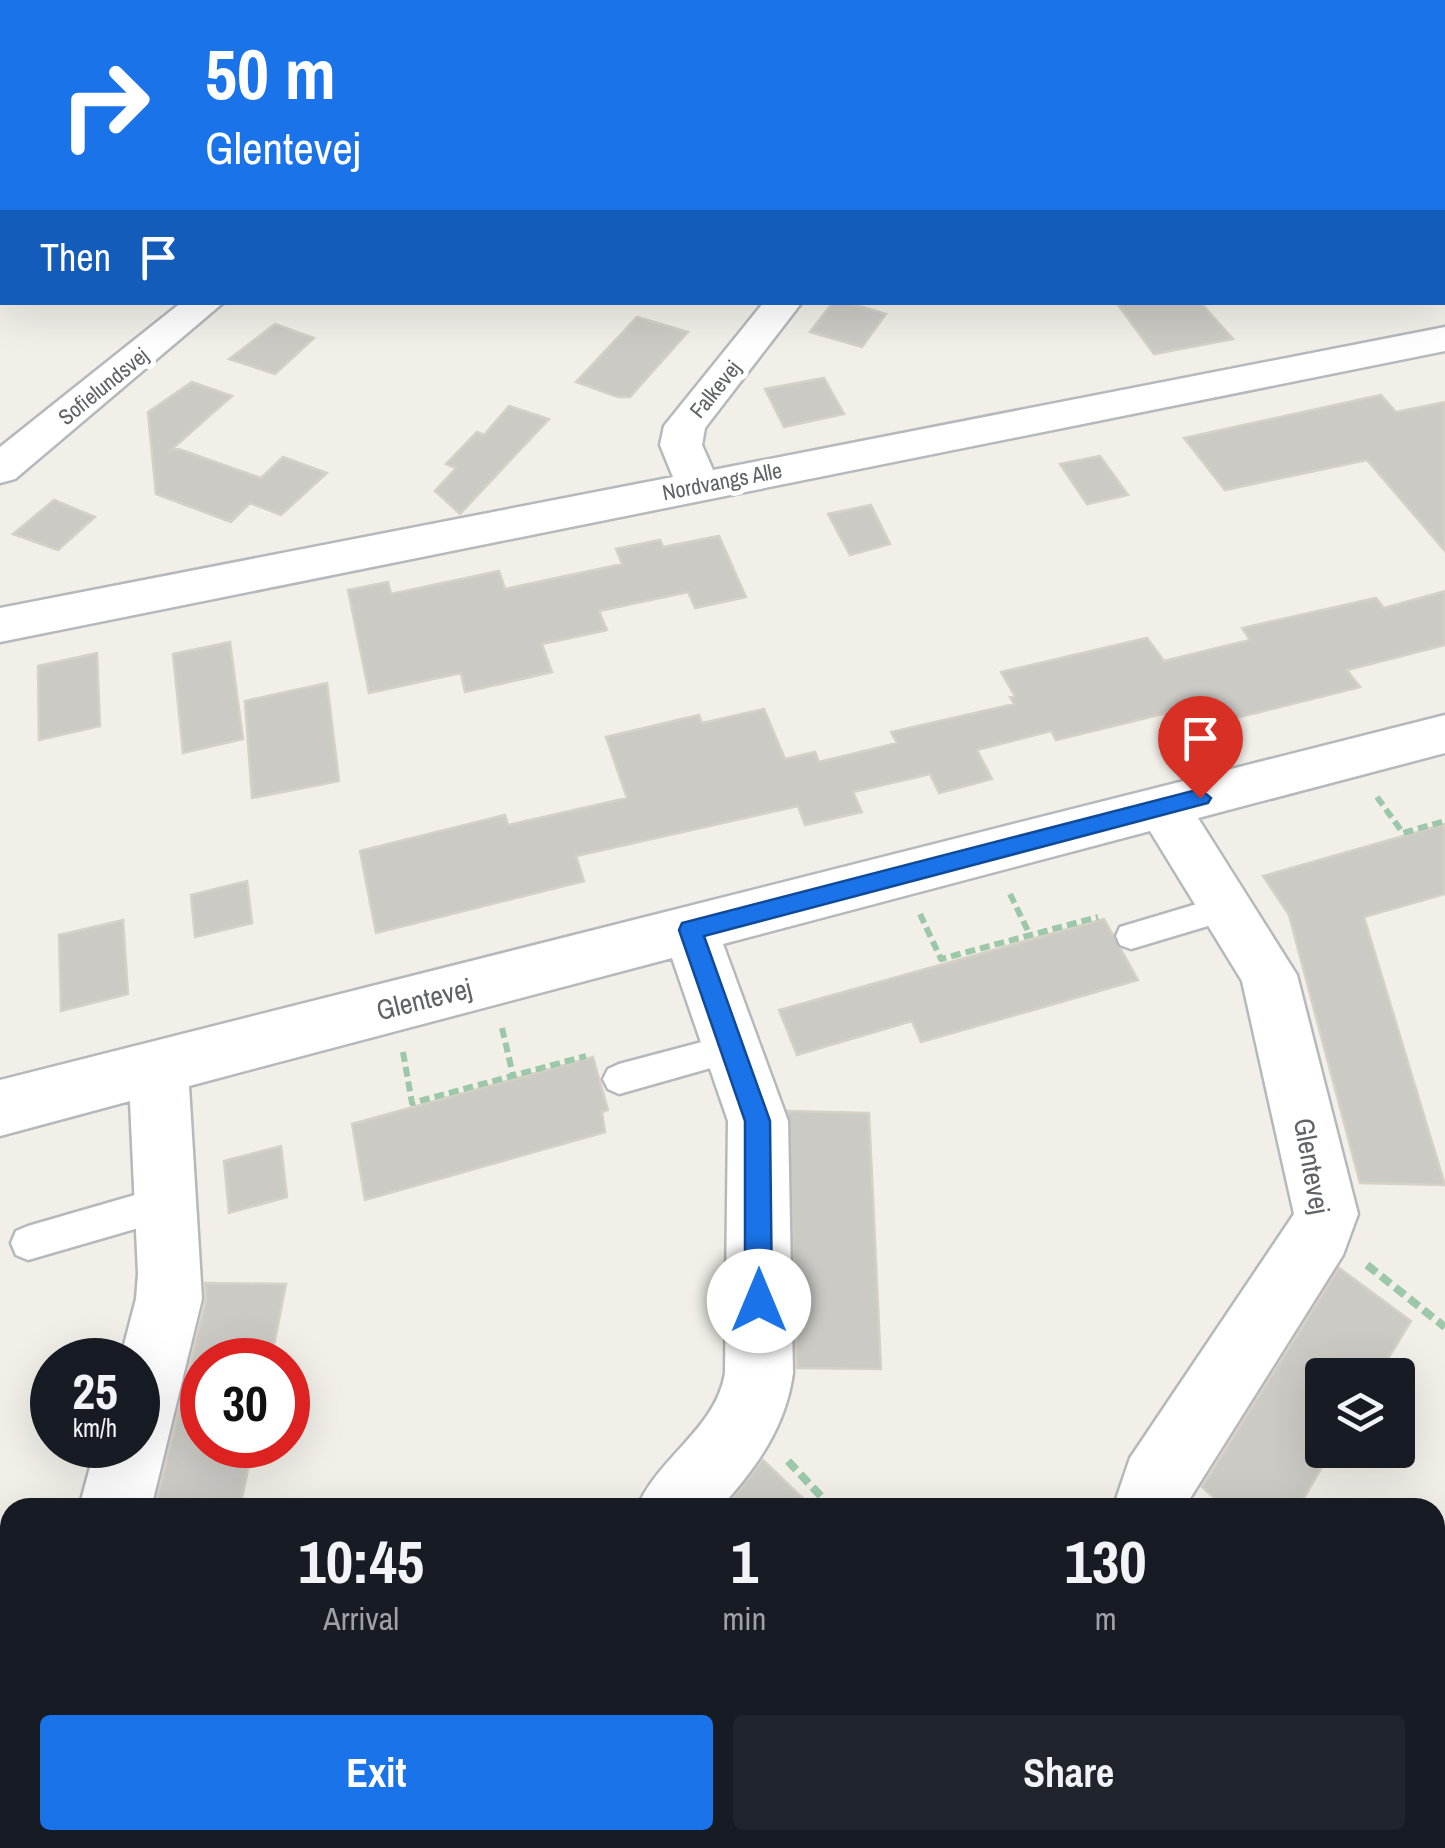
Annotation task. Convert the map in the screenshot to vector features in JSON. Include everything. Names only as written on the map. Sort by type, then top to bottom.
[{"type":"street","name":"Sofielundsvej","points":[[0,469],[202,305]]},
{"type":"street","name":"Falkevej","points":[[698,485],[680,445],[685,426],[782,305]]},
{"type":"street","name":"Nordvangs Alle","points":[[0,624],[1445,339]]},
{"type":"street","name":"Glentevej","points":[[0,1108],[1445,734]]},
{"type":"street","name":"Glentevej","points":[[1150,1498],[1154,1483],[1325,1224],[1325,1204],[1272,986],[1163,807]]},
{"type":"street","points":[[681,1498],[748,1419],[758,1389],[758,1121],[690,930]]},
{"type":"street","points":[[158,1067],[169,1299],[159,1338]]},
{"type":"street","points":[[118,1498],[126,1468]]},
{"type":"lane","points":[[1131,936],[1228,908]]},
{"type":"lane","points":[[619,1078],[732,1048]]},
{"type":"lane","points":[[28,1243],[166,1203]]},
{"type":"path","points":[[1349,760],[1403,833],[1445,822]]},
{"type":"path","points":[[941,959],[1116,913],[1131,936]]},
{"type":"path","points":[[394,1007],[412,1103],[610,1050],[619,1078]]},
{"type":"path","points":[[1320,1232],[1400,1289],[1445,1327]]},
{"type":"building","points":[[831,305],[856,305],[886,314],[862,347],[810,332]]},
{"type":"building","points":[[1118,305],[1203,305],[1233,339],[1154,354]]},
{"type":"building","points":[[637,317],[688,332],[630,397],[618,397],[576,382]]},
{"type":"building","points":[[275,324],[314,338],[275,374],[229,359]]},
{"type":"building","points":[[824,378],[844,414],[784,427],[765,389]]},
{"type":"building","points":[[192,382],[232,396],[171,450],[179,449],[261,478],[283,457],[327,473],[281,515],[250,503],[231,522],[156,494],[148,412]]},
{"type":"building","points":[[1381,395],[1396,412],[1445,402],[1445,551],[1367,460],[1225,490],[1184,438]]},
{"type":"building","points":[[509,406],[549,419],[460,514],[435,491],[456,468],[446,464],[477,432],[484,435]]},
{"type":"building","points":[[1100,456],[1128,495],[1087,504],[1060,464]]},
{"type":"building","points":[[54,500],[95,517],[58,550],[13,534]]},
{"type":"building","points":[[871,505],[890,544],[850,555],[828,514]]},
{"type":"building","points":[[719,536],[746,597],[695,608],[688,592],[599,611],[607,630],[542,644],[552,672],[465,692],[461,673],[369,693],[348,590],[388,582],[391,594],[499,571],[505,589],[622,564],[616,549],[660,540],[663,547]]},
{"type":"building","points":[[1445,591],[1445,645],[1347,670],[1360,687],[1192,729],[1179,710],[1056,740],[1051,731],[977,750],[992,779],[939,793],[930,774],[853,792],[862,812],[805,825],[798,806],[576,856],[584,881],[376,933],[360,851],[505,815],[508,825],[627,798],[606,737],[699,715],[702,723],[764,709],[785,759],[815,752],[819,762],[897,743],[891,732],[1014,704],[1010,697],[1015,696],[1001,672],[1147,638],[1164,661],[1250,640],[1242,628],[1376,598],[1384,608]]},
{"type":"building","points":[[230,642],[243,739],[183,753],[173,654]]},
{"type":"building","points":[[97,653],[100,726],[39,740],[38,666]]},
{"type":"building","points":[[327,683],[339,781],[252,798],[245,701]]},
{"type":"building","points":[[1445,824],[1445,894],[1364,917],[1445,1185],[1360,1183],[1289,915],[1263,876]]},
{"type":"building","points":[[247,881],[252,923],[195,937],[191,895]]},
{"type":"building","points":[[1104,919],[1138,980],[921,1042],[912,1021],[797,1055],[779,1010]]},
{"type":"building","points":[[123,920],[128,994],[61,1011],[59,935]]},
{"type":"building","points":[[593,1057],[608,1110],[602,1112],[605,1132],[365,1200],[352,1124]]},
{"type":"building","points":[[788,1111],[869,1113],[881,1369],[797,1368]]},
{"type":"building","points":[[281,1146],[287,1197],[229,1213],[224,1161]]},
{"type":"building","points":[[1339,1268],[1411,1321],[1388,1358],[1305,1358],[1305,1468],[1321,1468],[1304,1498],[1215,1498],[1202,1487]]},
{"type":"building","points":[[205,1283],[286,1284],[275,1338],[197,1338],[206,1300]]},
{"type":"building","points":[[180,1406],[180,1468],[248,1468],[242,1498],[157,1498]]},
{"type":"building","points":[[763,1460],[803,1498],[733,1498]]},
{"type":"route","points":[[759,1301],[758,1121],[690,930],[1200,798]]}]
